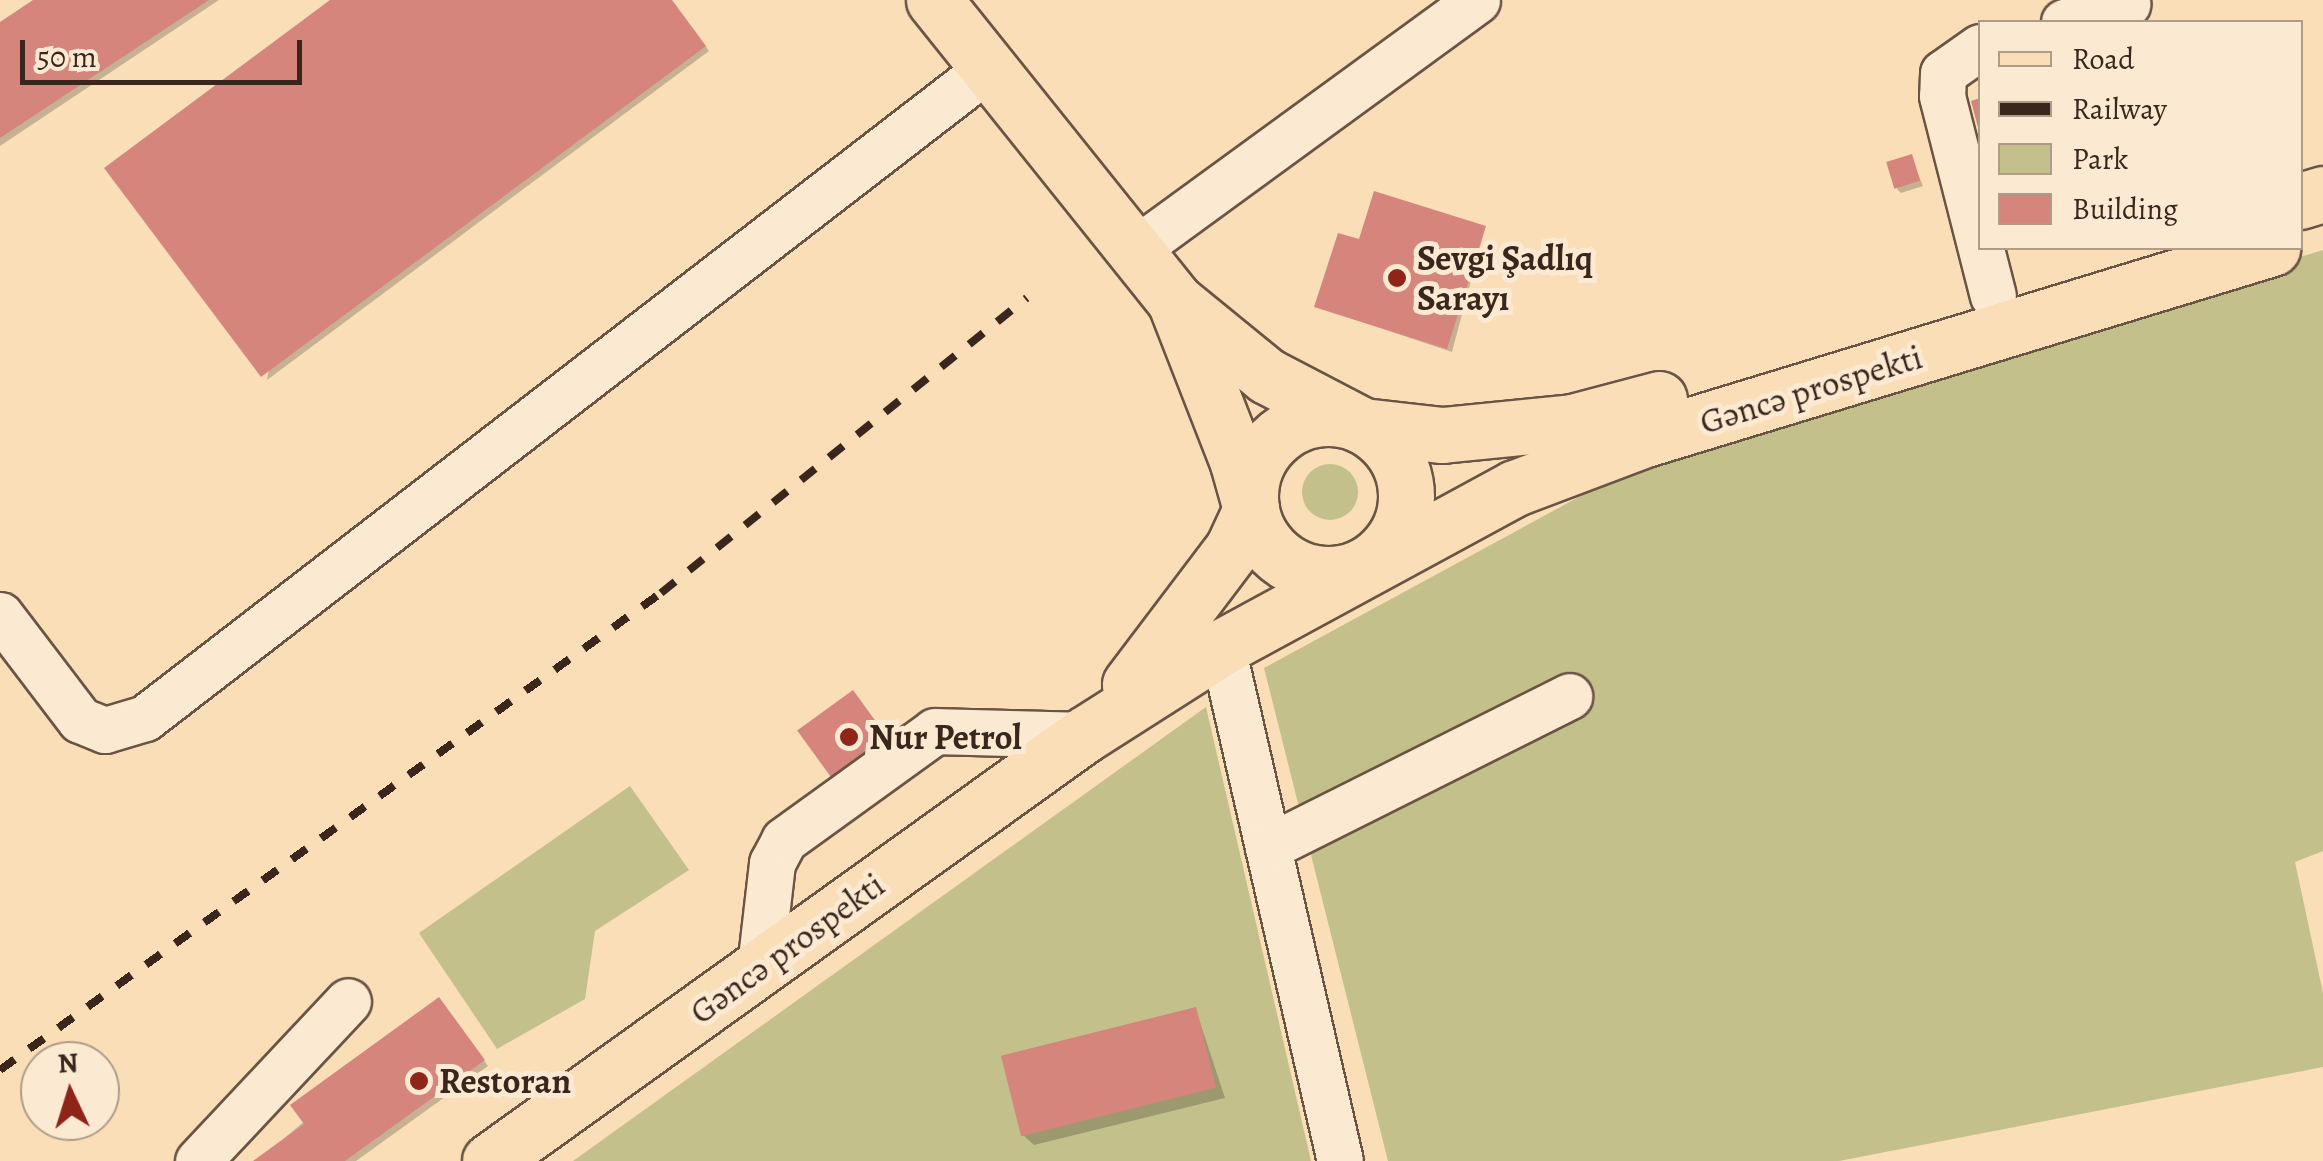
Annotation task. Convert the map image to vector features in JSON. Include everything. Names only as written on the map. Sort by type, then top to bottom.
[{"type":"main road","points":[[934,0],[1175,301],[1266,376],[1363,426],[1390,450],[1406,484],[1398,531],[1364,566],[1222,647],[1084,734]]},
{"type":"main road","name":"Gəncə prospekti","points":[[1363,426],[1442,435],[1572,422],[2143,250]]},
{"type":"main road","name":"Gəncə prospekti","points":[[1364,566],[1515,488],[1642,440],[2265,250]]},
{"type":"main road","points":[[1175,301],[1250,510],[1266,542],[1293,566],[1329,574],[1364,566]]},
{"type":"main road","points":[[1084,734],[1185,621],[1250,510],[1258,461],[1272,441],[1315,419],[1363,426]]},
{"type":"main road","name":"Gəncə prospekti","points":[[490,1161],[1084,734]]},
{"type":"street","points":[[1136,249],[1478,0]]},
{"type":"street","points":[[2071,20],[2127,4]]},
{"type":"street","points":[[1978,47],[1943,72],[1942,96],[1978,237]]},
{"type":"street","points":[[0,615],[80,720],[105,730],[144,718],[988,68]]},
{"type":"street","points":[[1981,250],[1993,296]]},
{"type":"street","points":[[1222,647],[1340,1161]]},
{"type":"street","points":[[1268,847],[1570,696]]},
{"type":"street","points":[[760,967],[772,864],[784,840],[935,731],[1084,734]]},
{"type":"street","points":[[198,1161],[348,1001]]},
{"type":"green space","points":[[2323,250],[2323,851],[2295,862],[2323,993],[2323,1067],[1839,1161],[1388,1161],[1264,668],[1656,455]]},
{"type":"green space","points":[[1330,464],[1350,472],[1358,492],[1350,512],[1330,520],[1310,512],[1302,492],[1310,472]]},
{"type":"green space","points":[[1206,707],[1311,1161],[573,1161]]},
{"type":"green space","points":[[630,786],[689,870],[595,931],[585,999],[497,1049],[419,933]]},
{"type":"building","points":[[33,0],[209,0],[0,138],[0,22]]},
{"type":"building","points":[[330,0],[672,0],[706,46],[261,377],[104,168]]},
{"type":"building","points":[[1978,99],[1978,127],[1971,101]]},
{"type":"building","points":[[1912,154],[1920,181],[1894,189],[1886,162]]},
{"type":"building","points":[[1374,191],[1486,226],[1447,349],[1314,307],[1338,233],[1359,239]]},
{"type":"building","points":[[853,690],[888,738],[832,778],[797,731]]},
{"type":"building","points":[[439,997],[485,1060],[345,1161],[253,1161],[304,1124],[290,1105]]},
{"type":"building","points":[[1196,1007],[1216,1088],[1021,1136],[1001,1056]]},
{"type":"railway","points":[[0,1070],[661,593],[1027,298]]},
{"type":"place","name":"Sevgi Şadlıq Sarayı","points":[[1397,278]]},
{"type":"place","name":"Nur Petrol","points":[[849,737]]},
{"type":"place","name":"Restoran","points":[[419,1081]]}]
